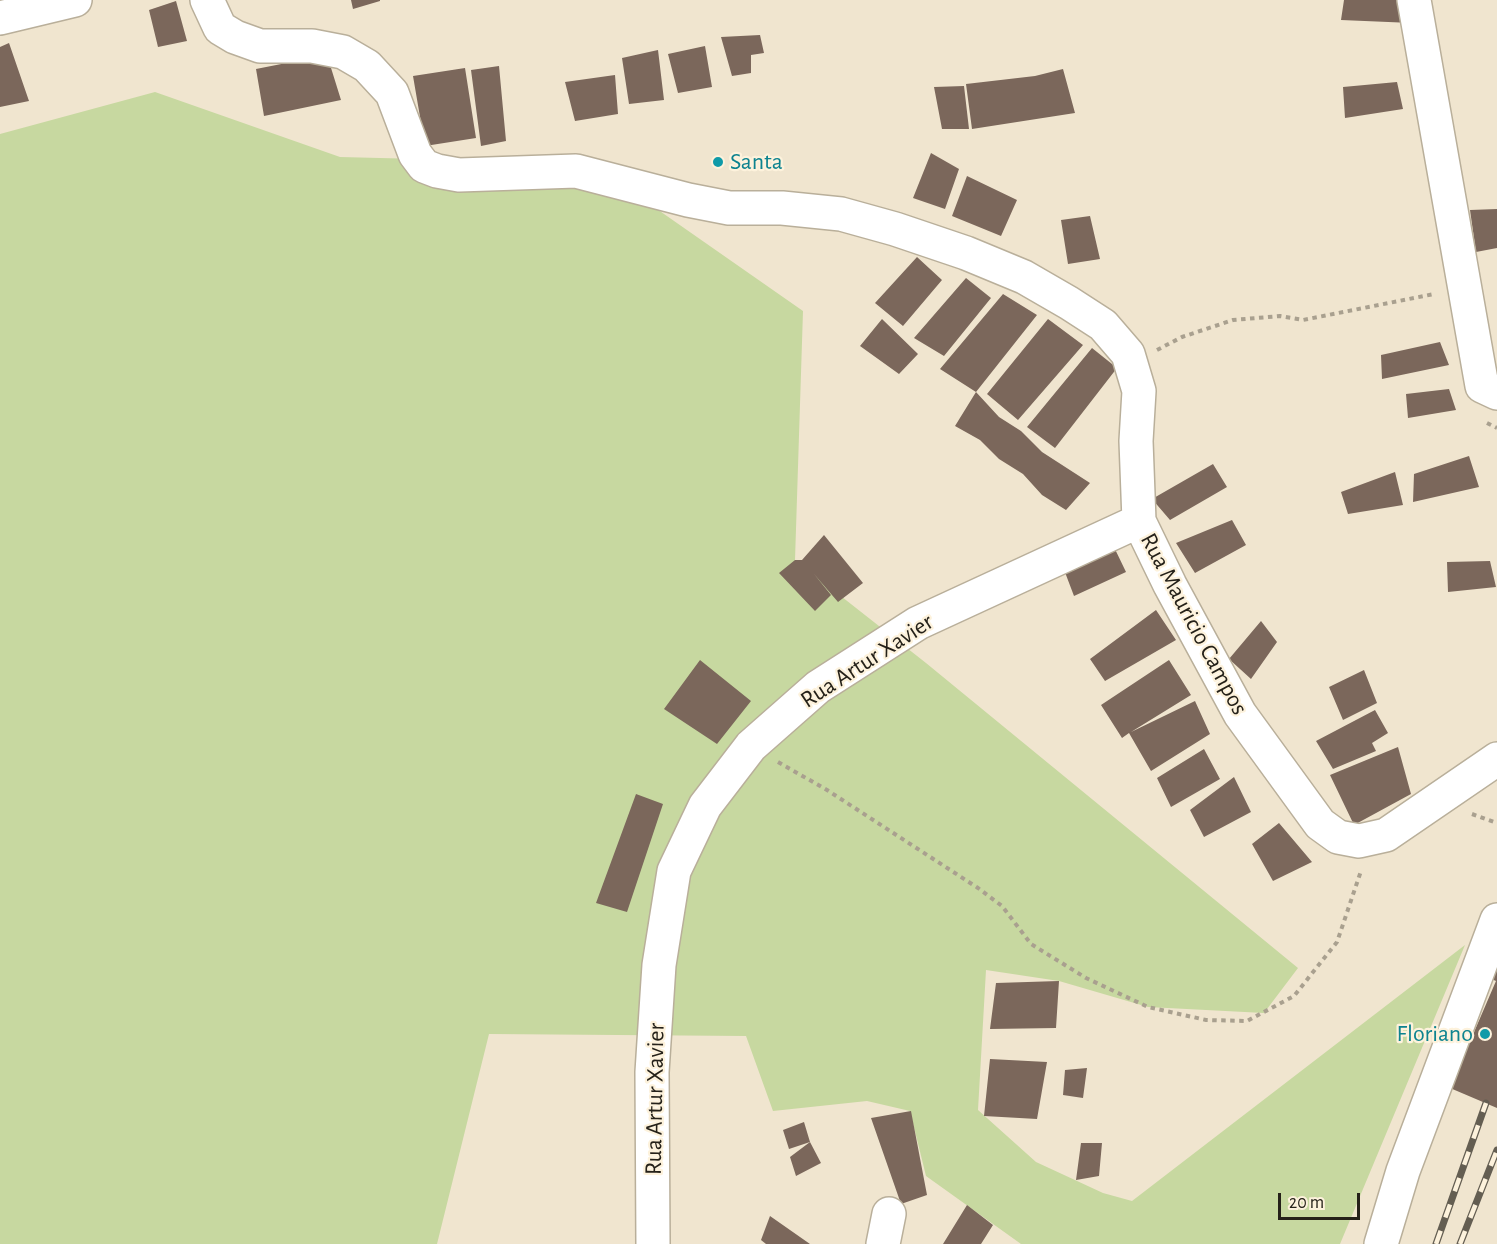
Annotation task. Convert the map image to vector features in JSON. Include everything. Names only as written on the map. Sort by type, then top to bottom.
[{"type":"street","points":[[0,18],[75,0]]},
{"type":"street","points":[[1414,0],[1482,386],[1497,393]]},
{"type":"street","name":"Rua Mauricio Campos","points":[[213,14],[235,37],[260,46],[312,46],[343,51],[367,66],[392,93],[415,154],[424,166],[437,171],[459,175],[576,171],[688,200],[729,208],[782,208],[841,214],[895,229],[1024,278],[1069,303],[1103,325],[1128,354],[1139,391],[1136,441],[1139,521],[1240,714],[1320,824],[1338,837],[1359,841],[1386,835],[1497,759]]},
{"type":"street","name":"Rua Artur Xavier","points":[[653,1244],[652,1071],[659,965],[674,871],[705,806],[751,746],[818,687],[918,622],[1139,521]]},
{"type":"street","points":[[1381,1244],[1403,1172],[1497,920]]},
{"type":"path","points":[[1131,364],[1182,337],[1233,320],[1280,316],[1304,320],[1465,287]]},
{"type":"path","points":[[751,746],[827,790],[978,888],[1002,906],[1031,944],[1086,978],[1148,1007],[1206,1020],[1247,1021],[1294,996],[1337,942],[1371,838]]},
{"type":"green space","points":[[155,92],[340,157],[461,160],[654,207],[803,311],[795,560],[926,663],[1298,968],[1264,1013],[1148,1007],[1059,981],[986,970],[978,1110],[1036,1162],[1103,1193],[1132,1201],[1465,945],[1340,1244],[1021,1244],[926,1176],[910,1111],[867,1101],[773,1111],[746,1036],[489,1034],[437,1244],[0,1244],[0,134]]},
{"type":"building","points":[[351,0],[380,0],[380,1],[353,9]]},
{"type":"building","points":[[1344,0],[1407,0],[1412,23],[1341,20]]},
{"type":"building","points":[[176,1],[187,41],[158,47],[149,10]]},
{"type":"building","points":[[760,35],[764,53],[751,55],[751,73],[732,76],[721,37]]},
{"type":"building","points":[[9,43],[29,101],[0,107],[0,47]]},
{"type":"building","points":[[705,46],[712,87],[678,93],[668,54]]},
{"type":"building","points":[[658,50],[664,100],[629,104],[622,58]]},
{"type":"building","points":[[327,55],[341,100],[264,116],[256,69]]},
{"type":"building","points":[[499,66],[506,141],[481,146],[471,70]]},
{"type":"building","points":[[465,68],[476,138],[425,146],[413,76]]},
{"type":"building","points":[[1063,69],[1075,113],[972,129],[966,84],[1035,76]]},
{"type":"building","points":[[615,75],[618,114],[575,121],[565,82]]},
{"type":"building","points":[[1397,82],[1403,109],[1345,118],[1343,87]]},
{"type":"building","points":[[964,86],[969,129],[942,129],[934,87]]},
{"type":"building","points":[[931,153],[959,169],[945,209],[913,198]]},
{"type":"building","points":[[967,176],[1017,200],[1001,236],[952,216]]},
{"type":"building","points":[[1497,209],[1497,248],[1476,252],[1470,210]]},
{"type":"building","points":[[1090,216],[1100,259],[1068,264],[1061,220]]},
{"type":"building","points":[[917,257],[942,280],[903,326],[875,303]]},
{"type":"building","points":[[966,278],[991,298],[944,356],[914,338]]},
{"type":"building","points":[[1003,294],[1037,315],[976,392],[940,369]]},
{"type":"building","points":[[882,319],[918,354],[899,374],[860,346]]},
{"type":"building","points":[[1048,319],[1083,345],[1018,420],[987,394]]},
{"type":"building","points":[[1440,342],[1449,365],[1382,379],[1381,355]]},
{"type":"building","points":[[1092,348],[1117,368],[1055,448],[1027,427]]},
{"type":"building","points":[[1449,389],[1456,410],[1408,418],[1406,394]]},
{"type":"building","points":[[976,392],[999,417],[1021,431],[1042,452],[1090,483],[1066,510],[1042,495],[1023,474],[999,459],[980,440],[955,426]]},
{"type":"building","points":[[1469,456],[1479,487],[1413,502],[1414,474]]},
{"type":"building","points":[[1213,464],[1227,487],[1170,520],[1152,499]]},
{"type":"building","points":[[1395,472],[1403,505],[1348,514],[1341,492]]},
{"type":"building","points":[[1232,520],[1246,545],[1195,573],[1176,543]]},
{"type":"building","points":[[824,535],[863,583],[838,602],[814,574],[831,595],[815,611],[779,573],[795,560],[802,560]]},
{"type":"building","points":[[1113,545],[1126,572],[1074,596],[1063,567]]},
{"type":"building","points":[[1490,561],[1496,587],[1448,592],[1447,562]]},
{"type":"building","points":[[1156,610],[1176,640],[1105,681],[1090,659]]},
{"type":"building","points":[[1261,621],[1277,642],[1251,679],[1229,659]]},
{"type":"building","points":[[700,660],[751,701],[717,744],[664,709]]},
{"type":"building","points":[[1169,660],[1191,695],[1131,732],[1195,701],[1210,734],[1151,771],[1129,733],[1122,738],[1101,705]]},
{"type":"building","points":[[1364,670],[1377,703],[1343,720],[1329,687]]},
{"type":"building","points":[[1375,710],[1388,733],[1372,743],[1376,751],[1333,769],[1316,741]]},
{"type":"building","points":[[1398,747],[1411,794],[1354,825],[1330,775]]},
{"type":"building","points":[[1204,749],[1220,779],[1171,807],[1157,778]]},
{"type":"building","points":[[1234,777],[1251,812],[1204,837],[1190,810]]},
{"type":"building","points":[[636,794],[663,804],[627,912],[596,903]]},
{"type":"building","points":[[1279,823],[1312,862],[1273,881],[1252,844]]},
{"type":"building","name":"Floriano","points":[[1497,935],[1497,1108],[1450,1088],[1496,981],[1480,974]]},
{"type":"building","points":[[1059,981],[1056,1028],[990,1029],[996,983]]},
{"type":"building","points":[[990,1059],[1047,1062],[1037,1119],[984,1116]]},
{"type":"building","points":[[1087,1068],[1083,1098],[1063,1095],[1065,1070]]},
{"type":"building","points":[[911,1111],[927,1195],[901,1204],[871,1118]]},
{"type":"building","points":[[804,1122],[810,1142],[789,1149],[783,1130]]},
{"type":"building","points":[[810,1142],[821,1163],[796,1176],[790,1157]]},
{"type":"building","points":[[1081,1143],[1102,1143],[1099,1176],[1076,1180]]},
{"type":"building","points":[[967,1205],[993,1225],[981,1244],[943,1244]]},
{"type":"building","points":[[770,1216],[810,1244],[766,1244],[761,1240]]},
{"type":"railway","points":[[1436,1244],[1486,1103]]},
{"type":"railway","points":[[1460,1244],[1497,1150]]},
{"type":"place","name":"Santa","points":[[718,162]]},
{"type":"place","name":"Floriano","points":[[1485,1034]]}]
